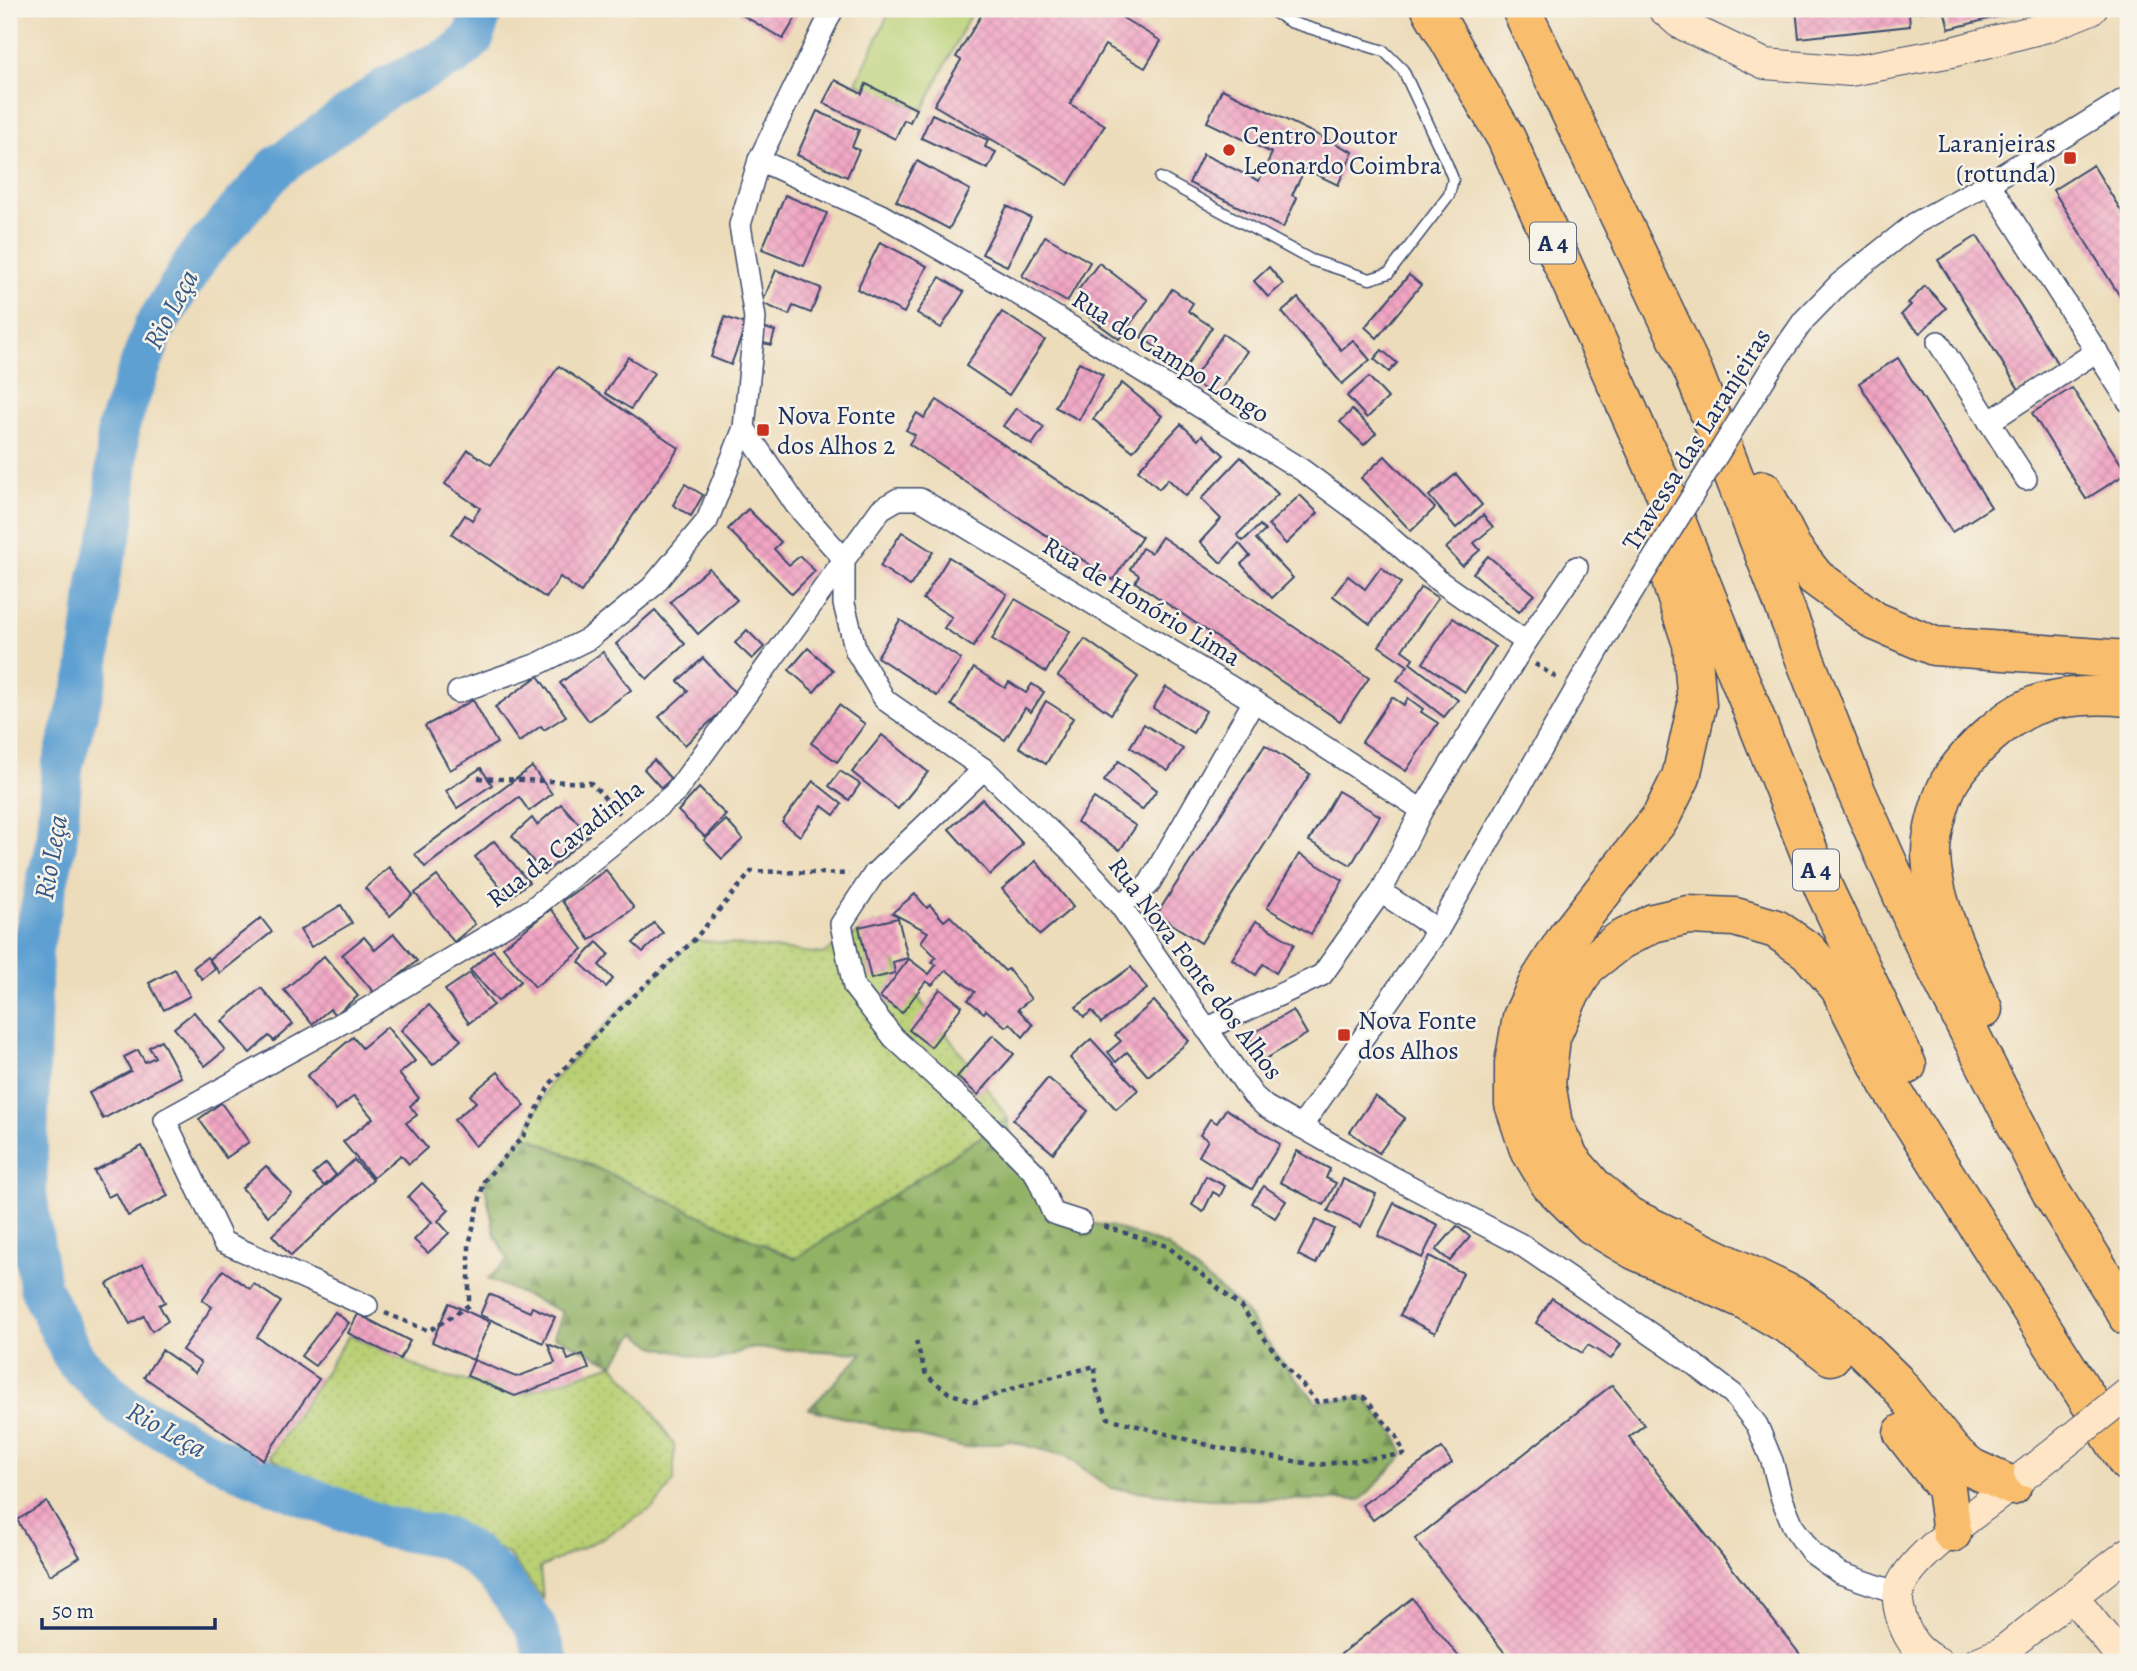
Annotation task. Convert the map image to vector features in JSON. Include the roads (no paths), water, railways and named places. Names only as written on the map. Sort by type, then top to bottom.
[{"type":"highway","name":"A 4","points":[[1431,9],[1506,138],[1661,484],[1824,889],[1993,1248],[2128,1464]]},
{"type":"highway","name":"A 4","points":[[1521,9],[1694,373],[1856,791],[1923,943],[2052,1194],[2128,1316]]},
{"type":"highway","points":[[1694,373],[1743,443],[1771,510],[1793,549],[1815,577],[1875,621],[1934,646],[2128,660]]},
{"type":"highway","points":[[1661,484],[1672,584],[1692,644],[1698,705],[1681,777],[1661,817],[1567,937],[1538,983],[1522,1017],[1514,1063],[1514,1104],[1528,1147],[1550,1184],[1592,1226],[1634,1250],[1745,1300],[1803,1334],[1858,1381],[1946,1488],[1952,1532]]},
{"type":"highway","points":[[1995,1084],[1992,1030],[1937,895],[1931,851],[1938,812],[1952,777],[1982,743],[2011,719],[2034,706],[2064,699],[2099,694],[2128,697]]},
{"type":"highway","points":[[1993,1248],[1888,1084],[1839,987],[1808,951],[1776,929],[1735,916],[1688,915],[1653,923],[1619,941],[1586,967],[1568,998],[1551,1037],[1546,1083],[1553,1125],[1570,1160],[1594,1187],[1628,1216],[1796,1297],[1835,1325],[1895,1381],[1953,1452],[1972,1468],[2021,1479]]},
{"type":"main road","points":[[1664,9],[1679,23],[1765,64],[1850,71],[1976,46],[2047,27],[2092,9]]},
{"type":"main road","points":[[1927,1660],[1907,1633],[1900,1612],[1898,1593],[1904,1578],[1914,1565],[1952,1532],[2128,1392]]},
{"type":"main road","points":[[1978,1662],[2000,1653],[2128,1553]]},
{"type":"main road","points":[[2073,1597],[2125,1662]]},
{"type":"street","points":[[458,692],[538,664],[590,638],[652,587],[707,521],[744,428],[755,318],[740,225],[759,160],[833,9]]},
{"type":"street","name":"Travessa das Laranjeiras","points":[[1301,1127],[1438,930],[1619,614],[1775,362],[1804,320],[1839,284],[1914,224],[1989,183],[2128,97]]},
{"type":"street","name":"Rua do Campo Longo","points":[[759,160],[893,222],[1010,289],[1290,463],[1375,524],[1439,581],[1522,648]]},
{"type":"street","points":[[1989,183],[2128,401]]},
{"type":"street","points":[[1938,342],[2026,479]]},
{"type":"street","points":[[1989,422],[2096,351]]},
{"type":"street","points":[[744,428],[796,505],[844,559]]},
{"type":"street","name":"Rua de Honório Lima","points":[[844,559],[881,509],[898,499],[920,499],[1254,701],[1422,810]]},
{"type":"street","name":"Rua Nova Fonte dos Alhos","points":[[844,559],[844,604],[856,651],[884,701],[984,769],[1071,851],[1120,905],[1253,1095],[1265,1107],[1520,1244],[1687,1359],[1733,1394],[1757,1425],[1794,1528],[1812,1553],[1840,1573],[1898,1593]]},
{"type":"street","name":"Rua da Cavadinha","points":[[367,1306],[223,1242],[156,1125],[360,1013],[532,909],[675,793],[844,559]]},
{"type":"street","points":[[1206,1028],[1322,975],[1381,892],[1422,810],[1522,648],[1577,567]]},
{"type":"street","points":[[1120,905],[1149,884],[1254,701]]},
{"type":"street","points":[[984,769],[874,874],[841,924],[854,987],[894,1038],[1036,1174],[1053,1213],[1082,1222]]},
{"type":"street","points":[[1381,892],[1438,930]]},
{"type":"lane","points":[[1160,178],[1311,260],[1370,279],[1389,273],[1450,195],[1453,178],[1403,70],[1384,51],[1290,22],[1269,9]]},
{"type":"waterway","name":"Rio Leça","points":[[482,9],[473,39],[455,55],[386,88],[277,167],[199,255],[154,328],[118,428],[114,524],[99,577],[88,672],[62,767],[56,844],[32,948],[26,1193],[40,1287],[75,1360],[125,1409],[239,1469],[338,1509],[384,1527],[447,1538],[474,1555],[498,1577],[534,1624],[548,1662]]},
{"type":"waterway","points":[[9,958],[32,948]]},
{"type":"place","name":"Centro Doutor Leonardo Coimbra","points":[[1229,150]]},
{"type":"place","name":"Laranjeiras (rotunda)","points":[[2070,158]]},
{"type":"place","name":"Nova Fonte dos Alhos 2","points":[[763,430]]},
{"type":"place","name":"Nova Fonte dos Alhos","points":[[1344,1035]]}]
